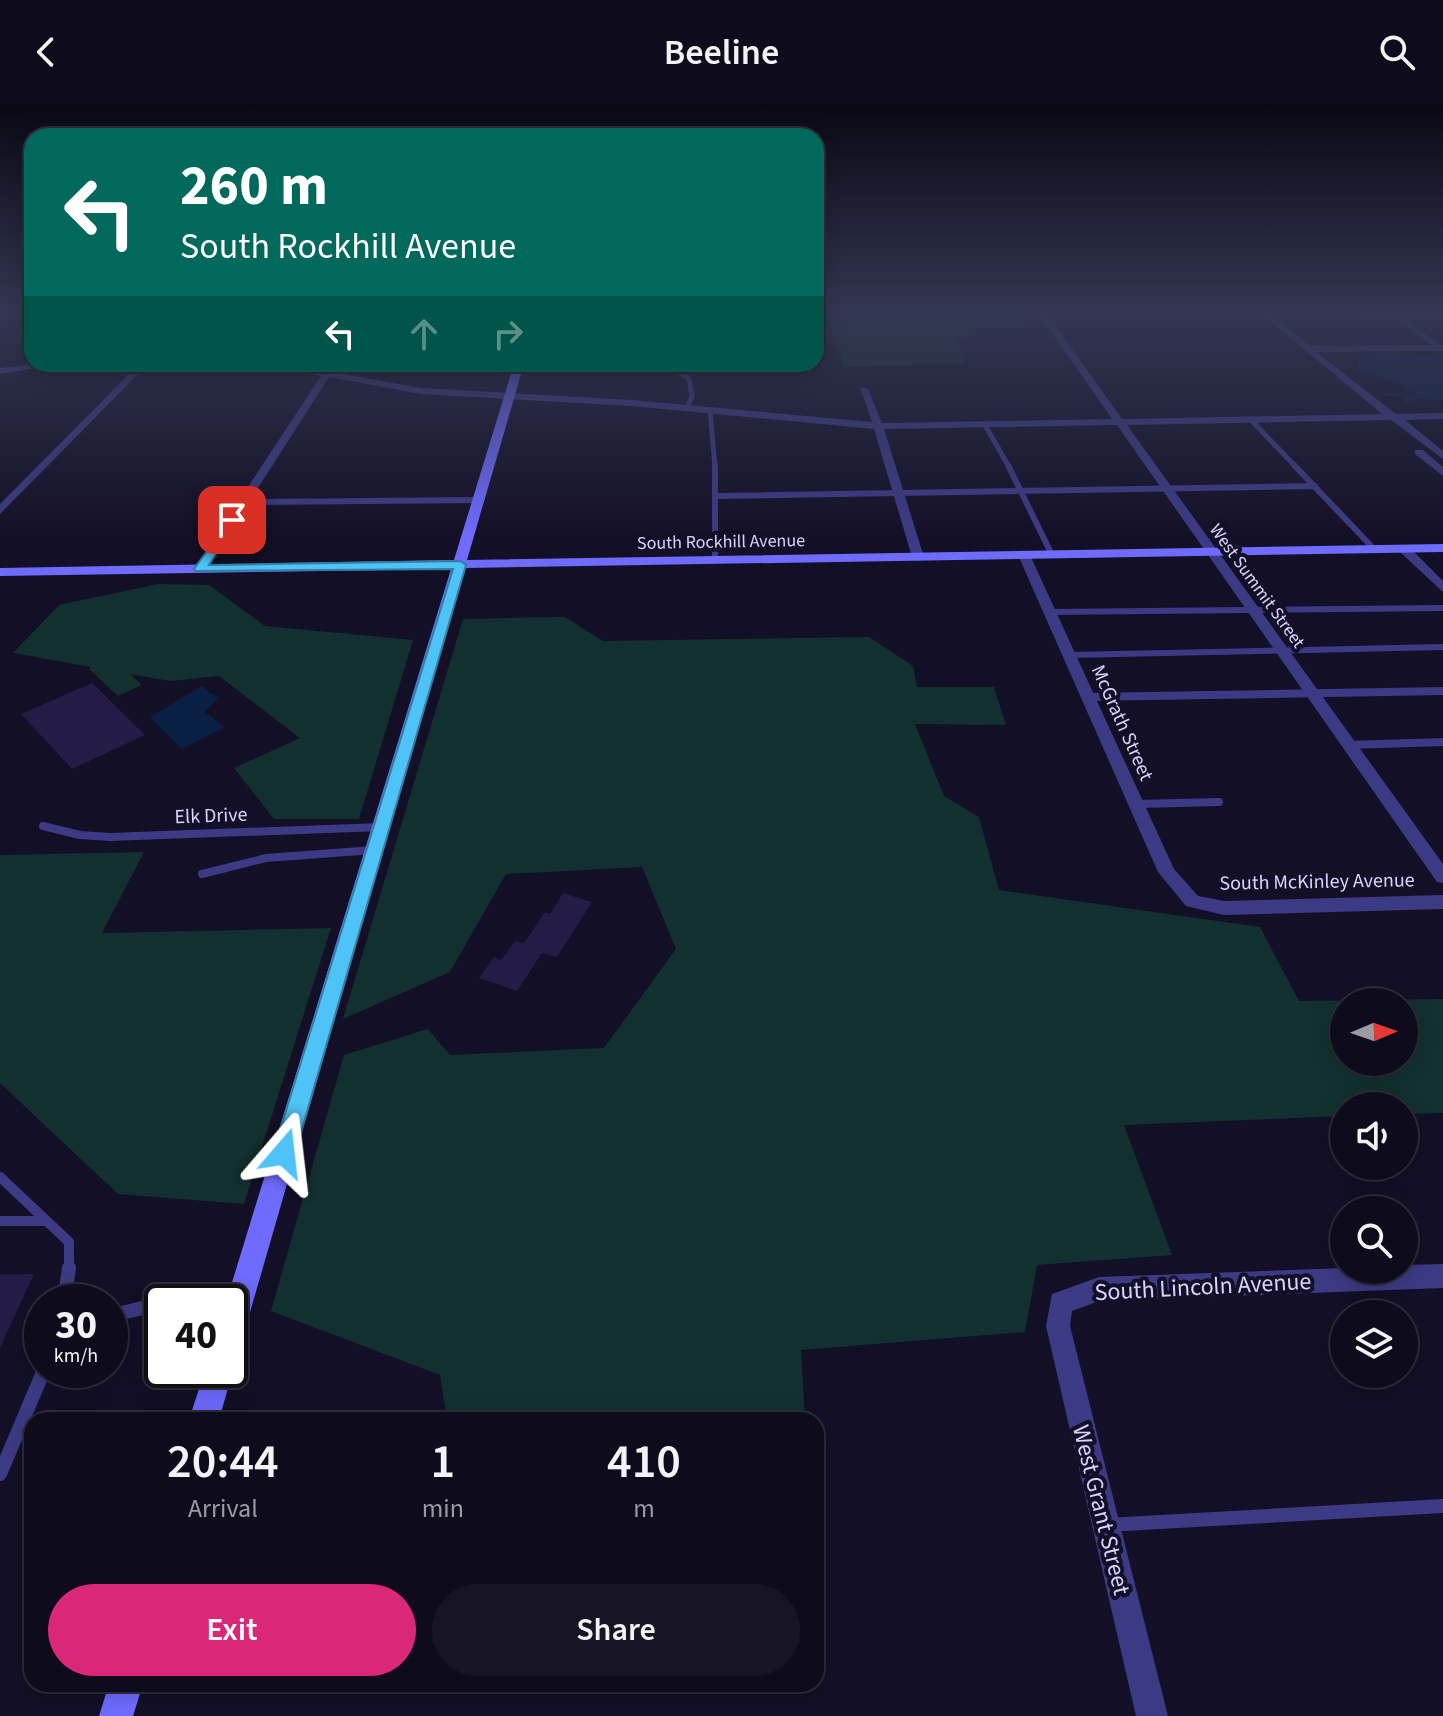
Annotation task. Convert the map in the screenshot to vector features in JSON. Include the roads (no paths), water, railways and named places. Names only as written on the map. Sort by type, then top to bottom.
[{"type":"street","points":[[0,511],[119,389]]},
{"type":"street","points":[[200,569],[317,389]]},
{"type":"street","points":[[410,389],[687,407],[878,426],[1443,416]]},
{"type":"street","points":[[245,1284],[511,389]]},
{"type":"street","points":[[863,389],[878,426],[918,557]]},
{"type":"street","name":"West Summit Street","points":[[1095,389],[1443,877]]},
{"type":"street","points":[[1357,389],[1443,456]]},
{"type":"street","points":[[1390,417],[1386,420],[1389,427],[1443,473]]},
{"type":"street","name":"South Rockhill Avenue","points":[[0,572],[1443,548]]},
{"type":"street","points":[[1404,549],[1443,588]]},
{"type":"street","name":"McGrath Street","points":[[1024,555],[1167,872],[1192,901]]},
{"type":"street","name":"South McKinley Avenue","points":[[1192,901],[1224,908],[1443,902]]},
{"type":"street","name":"South Lincoln Avenue","points":[[1061,1303],[1099,1289],[1443,1276]]},
{"type":"street","name":"West Grant Street","points":[[1061,1303],[1058,1326],[1152,1716]]},
{"type":"street","points":[[206,1412],[214,1388]]},
{"type":"street","points":[[116,1716],[124,1692]]},
{"type":"lane","points":[[687,407],[691,403],[692,389]]},
{"type":"lane","points":[[710,410],[715,560]]},
{"type":"lane","points":[[1251,420],[1375,550]]},
{"type":"lane","points":[[985,425],[1052,555]]},
{"type":"lane","points":[[715,496],[1315,486]]},
{"type":"lane","points":[[243,502],[479,500]]},
{"type":"lane","points":[[1050,612],[1443,608]]},
{"type":"lane","points":[[1069,655],[1443,647]]},
{"type":"lane","points":[[1088,697],[1443,691]]},
{"type":"lane","points":[[1349,745],[1443,742]]},
{"type":"lane","points":[[1137,804],[1219,802]]},
{"type":"lane","name":"Elk Drive","points":[[43,826],[80,835],[110,837],[381,827]]},
{"type":"lane","points":[[202,874],[266,858],[374,850]]},
{"type":"lane","points":[[0,1177],[69,1242],[74,1255],[66,1284]]},
{"type":"lane","points":[[0,1221],[47,1221]]},
{"type":"lane","points":[[26,1412],[36,1388]]},
{"type":"lane","points":[[0,1474],[24,1417]]},
{"type":"lane","points":[[1104,1525],[1443,1506]]},
{"type":"water","points":[[1409,389],[1443,389],[1443,400],[1415,399],[1406,404],[1402,399],[1406,397],[1384,393],[1420,396]]},
{"type":"water","points":[[202,686],[218,698],[205,712],[225,727],[182,749],[150,717]]}]
